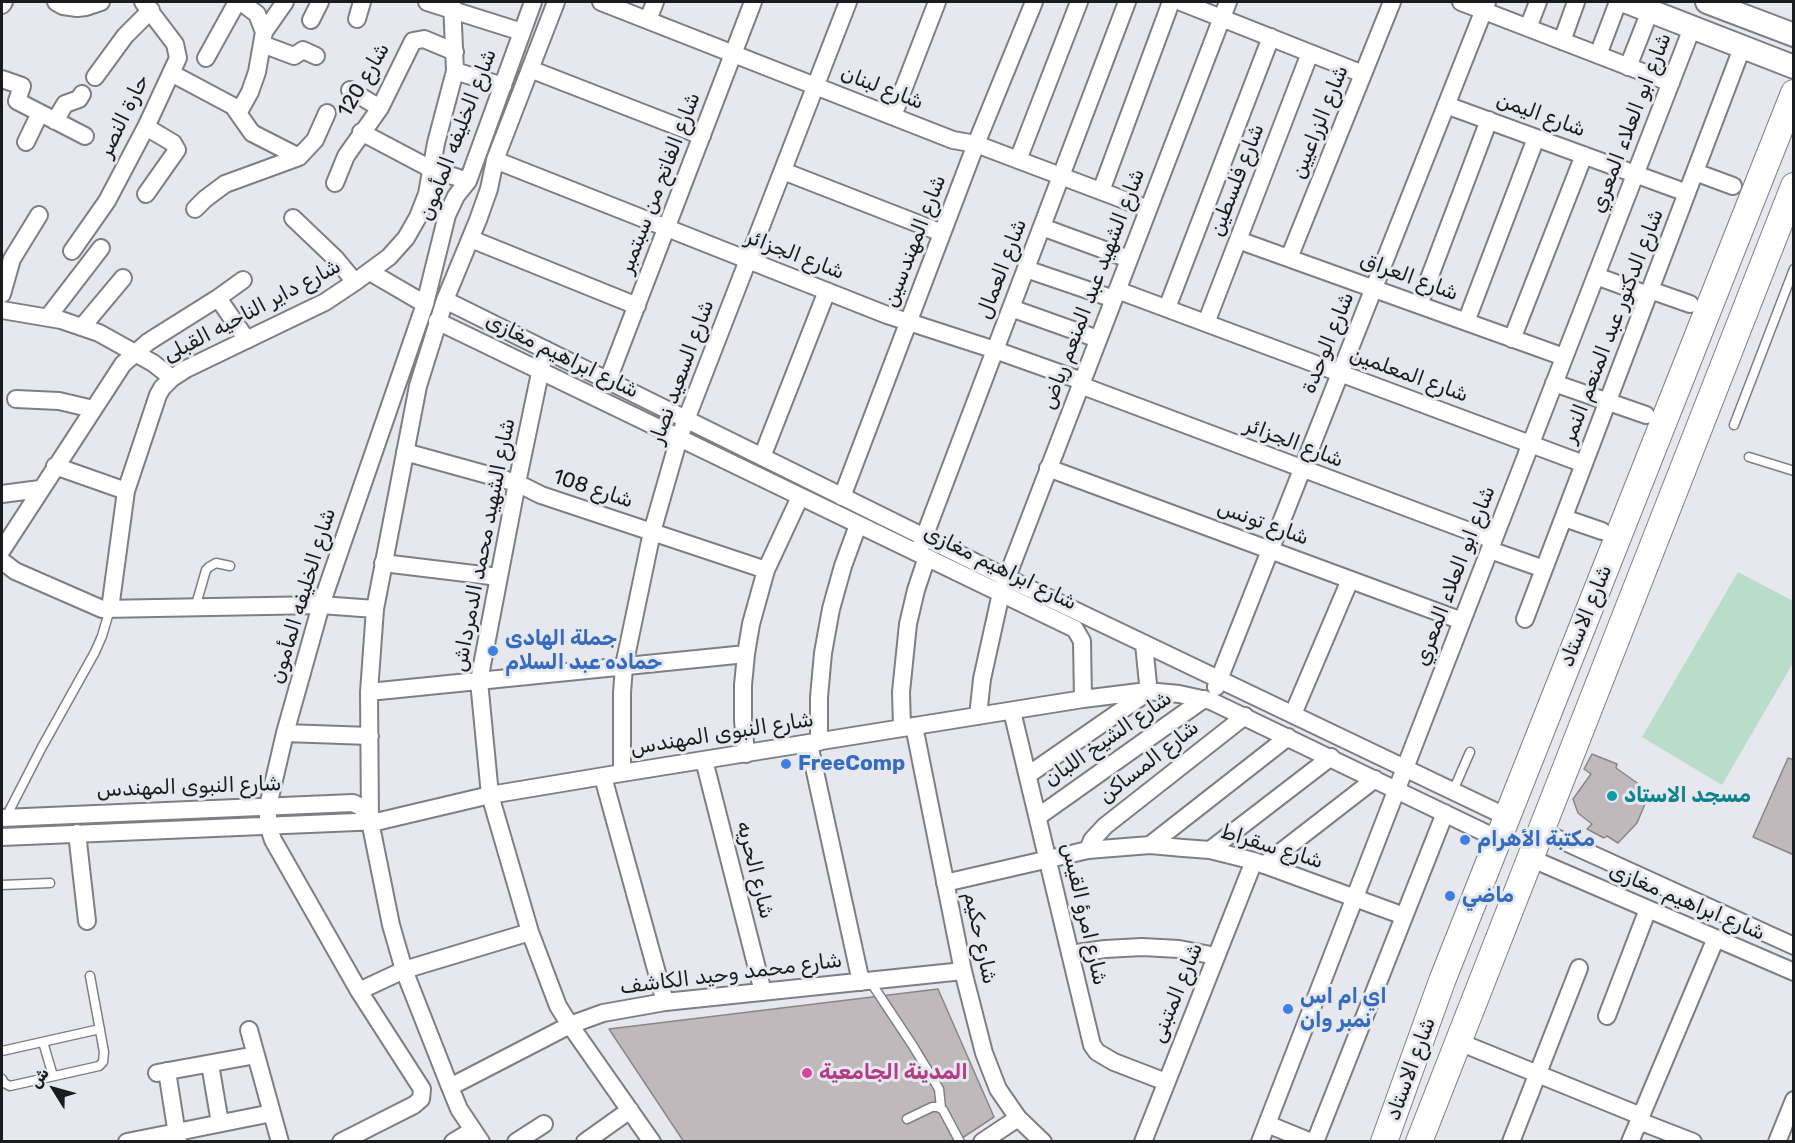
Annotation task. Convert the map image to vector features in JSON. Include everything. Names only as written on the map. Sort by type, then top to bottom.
[{"type":"main road","points":[[1627,2],[1794,67]]},
{"type":"main road","points":[[1707,2],[1794,35]]},
{"type":"main road","name":"شارع الاستاد","points":[[1384,1142],[1443,981],[1794,93]]},
{"type":"main road","name":"شارع الاستاد","points":[[1419,1142],[1792,193]]},
{"type":"main road","points":[[1624,520],[1628,526],[1641,533],[1655,530],[1660,524]]},
{"type":"main road","points":[[1586,617],[1606,615],[1612,617],[1621,627]]},
{"type":"main road","points":[[1443,981],[1445,988],[1455,996],[1468,996],[1479,988]]},
{"type":"main road","points":[[1399,1102],[1412,1098],[1418,1099],[1424,1102],[1431,1112]]},
{"type":"street","points":[[56,2],[63,6],[77,8],[101,2]]},
{"type":"street","points":[[206,58],[239,2],[257,14],[263,38],[294,56],[303,50],[316,56]]},
{"type":"street","points":[[239,112],[250,92],[257,72],[263,38],[285,2]]},
{"type":"street","points":[[357,19],[362,2]]},
{"type":"street","points":[[427,2],[452,6],[522,32]]},
{"type":"street","name":"شارع الخليفه المأمون","points":[[340,1142],[414,1105],[421,1099],[422,1089],[359,991],[273,840],[268,825],[268,806],[285,733],[321,605],[425,304],[447,215],[456,196],[468,181],[533,2]]},
{"type":"street","name":"شارع الخليفه المأمون","points":[[477,1136],[459,1109],[450,1087],[404,970],[391,925],[370,821],[369,692],[375,609],[418,386],[437,321],[471,239],[489,189],[495,160],[556,2]]},
{"type":"street","name":"شارع لبنان","points":[[601,2],[962,143],[976,144],[1148,209]]},
{"type":"street","points":[[648,20],[655,2]]},
{"type":"street","name":"شارع الفاتح من سبتمبر","points":[[608,381],[753,2]]},
{"type":"street","name":"شارع السعيد نصار","points":[[622,773],[624,666],[652,532],[686,420],[848,2]]},
{"type":"street","points":[[893,116],[937,2]]},
{"type":"street","name":"شارع المهندسين","points":[[842,497],[976,144],[1034,2]]},
{"type":"street","points":[[1018,160],[1079,2]]},
{"type":"street","name":"شارع العمال","points":[[908,727],[901,692],[908,624],[923,549],[995,350],[1127,2]]},
{"type":"street","points":[[1101,191],[1171,2]]},
{"type":"street","points":[[1181,2],[1363,74]]},
{"type":"street","name":"شارع الشهيد عبد المنعم رياض","points":[[978,716],[982,680],[1004,585],[1228,2]]},
{"type":"street","name":"شارع الزراعيين","points":[[1289,258],[1392,2]]},
{"type":"street","points":[[1461,2],[1485,6],[1528,28],[1671,83]]},
{"type":"street","points":[[1528,28],[1538,2]]},
{"type":"street","points":[[1562,41],[1576,2]]},
{"type":"street","points":[[1598,55],[1618,2]]},
{"type":"street","points":[[95,77],[147,6]]},
{"type":"street","name":"حارة النصر","points":[[72,251],[107,201],[146,127],[178,58],[178,49],[147,6]]},
{"type":"street","name":"شارع داير الناحيه القبلى","points":[[110,609],[126,491],[158,395],[172,378],[186,369],[325,302],[370,272],[389,257],[406,238],[418,217],[427,194],[455,71],[452,6]]},
{"type":"street","name":"شارع الوحدة","points":[[1208,700],[1220,679],[1485,6]]},
{"type":"street","points":[[1628,67],[1650,11]]},
{"type":"street","name":"شارع ابو العلاء المعري","points":[[1260,1142],[1692,28]]},
{"type":"street","points":[[1167,308],[1271,37]]},
{"type":"street","name":"شارع 120","points":[[335,183],[346,156],[380,108],[413,41],[424,39],[455,51]]},
{"type":"street","name":"شارع الدكتور عبد المنعم النمر","points":[[1525,619],[1742,48]]},
{"type":"street","name":"شارع فلسطين","points":[[1206,323],[1310,53]]},
{"type":"street","points":[[530,69],[702,136]]},
{"type":"street","points":[[455,71],[502,86]]},
{"type":"street","points":[[171,73],[233,106],[252,133],[299,157]]},
{"type":"street","points":[[2,79],[22,86],[17,101],[85,136]]},
{"type":"street","points":[[350,90],[380,108]]},
{"type":"street","points":[[55,121],[65,104],[77,101],[82,94]]},
{"type":"street","name":"شارع اليمن","points":[[1446,105],[1687,193]]},
{"type":"street","points":[[26,142],[40,113]]},
{"type":"street","points":[[195,209],[225,184],[299,157],[315,140],[327,113]]},
{"type":"street","points":[[1419,305],[1489,120]]},
{"type":"street","points":[[146,127],[175,144],[177,150],[146,194]]},
{"type":"street","points":[[361,132],[431,169],[468,181]]},
{"type":"street","points":[[1466,322],[1536,138]]},
{"type":"street","points":[[1512,339],[1584,155]]},
{"type":"street","name":"شارع الجزائر","points":[[495,160],[887,315],[995,350],[1081,383],[1492,545],[1544,569]]},
{"type":"street","points":[[783,171],[942,233]]},
{"type":"street","points":[[1695,172],[1733,186]]},
{"type":"street","points":[[447,215],[456,209],[465,208],[472,212],[478,220]]},
{"type":"street","points":[[2,294],[12,259],[39,214]]},
{"type":"street","points":[[293,218],[322,245],[355,282]]},
{"type":"street","points":[[1042,227],[1129,259]]},
{"type":"street","points":[[471,239],[637,306]]},
{"type":"street","name":"شارع العراق","points":[[1238,240],[1564,357]]},
{"type":"street","points":[[48,317],[101,248]]},
{"type":"street","name":"شارع المعلمين","points":[[1026,269],[1167,308],[1584,464]]},
{"type":"street","points":[[370,272],[425,304]]},
{"type":"street","points":[[1596,276],[1690,304]]},
{"type":"street","points":[[82,327],[123,278]]},
{"type":"street","points":[[2,550],[114,376],[134,353],[243,280]]},
{"type":"street","points":[[762,457],[827,291]]},
{"type":"street","points":[[218,298],[248,339]]},
{"type":"street","name":"شارع ابراهيم مغازى","points":[[445,300],[842,497],[923,549]]},
{"type":"street","points":[[1011,308],[1098,339]]},
{"type":"street","points":[[2,310],[48,317],[82,327],[116,341],[153,363],[172,378]]},
{"type":"street","name":"شارع ابراهيم مغازى","points":[[437,321],[858,525],[923,549],[1220,679],[1453,791],[1503,828]]},
{"type":"street","name":"شارع الشهيد محمد الدمرداش","points":[[545,350],[479,681],[490,795],[530,932],[551,990],[570,1025],[652,1142]]},
{"type":"street","points":[[1554,383],[1646,416]]},
{"type":"street","points":[[16,399],[59,402],[93,409]]},
{"type":"street","name":"شارع 108","points":[[405,452],[517,483],[531,492],[766,570]]},
{"type":"street","points":[[55,466],[126,491]]},
{"type":"street","name":"شارع تونس","points":[[1048,468],[1462,621]]},
{"type":"street","points":[[2,494],[40,489]]},
{"type":"street","points":[[746,754],[743,720],[746,654],[756,606],[766,570],[801,497]]},
{"type":"street","points":[[1563,518],[1602,531]]},
{"type":"street","points":[[858,525],[831,609],[823,653],[814,743],[866,981]]},
{"type":"street","points":[[2,561],[15,571],[93,606],[110,609],[321,605],[375,609]]},
{"type":"street","points":[[383,563],[499,577]]},
{"type":"street","points":[[1293,714],[1350,580]]},
{"type":"street","name":"شارع ابراهيم مغازى","points":[[1004,585],[1079,634],[1082,641],[1083,699]]},
{"type":"street","points":[[1028,775],[1143,696],[1148,684],[1144,644]]},
{"type":"street","points":[[369,692],[746,654]]},
{"type":"street","points":[[1083,699],[1147,691],[1208,700],[1444,813],[1503,828]]},
{"type":"street","name":"شارع النبوى المهندس","points":[[2,837],[389,819],[490,795],[1083,699]]},
{"type":"street","name":"شارع الشيخ اللبان","points":[[1039,816],[1208,700]]},
{"type":"street","name":"شارع امرؤ القيس","points":[[1012,711],[1092,1044],[1097,1052],[1114,1062],[1166,1082]]},
{"type":"street","name":"شارع المساكن","points":[[1088,850],[1092,840],[1105,826],[1245,716]]},
{"type":"street","name":"شارع حكيم","points":[[908,727],[963,971],[984,1053],[998,1089],[1018,1118],[1043,1142]]},
{"type":"street","points":[[285,733],[370,736]]},
{"type":"street","points":[[1150,846],[1288,737]]},
{"type":"street","points":[[1210,850],[1331,757]]},
{"type":"street","name":"شارع الحريه","points":[[704,760],[763,992]]},
{"type":"street","points":[[603,777],[665,1002]]},
{"type":"street","points":[[1259,863],[1375,779]]},
{"type":"street","name":"شارع النبوى المهندس","points":[[3,820],[353,803],[366,812],[370,821]]},
{"type":"street","points":[[1316,1142],[1444,813]]},
{"type":"street","name":"شارع ابراهيم مغازى","points":[[1541,831],[1794,946]]},
{"type":"street","points":[[77,833],[87,921]]},
{"type":"street","name":"شارع سقراط","points":[[945,883],[1088,850],[1150,846],[1210,850],[1259,863],[1404,916]]},
{"type":"street","name":"شارع ابراهيم مغازى","points":[[1530,858],[1794,972]]},
{"type":"street","name":"شارع المتبنى","points":[[1143,1142],[1216,956],[1259,863]]},
{"type":"street","points":[[1607,1016],[1648,909]]},
{"type":"street","points":[[359,991],[404,970],[530,932]]},
{"type":"street","points":[[1630,1142],[1716,938]]},
{"type":"street","points":[[1070,954],[1142,947],[1179,949],[1216,956]]},
{"type":"street","points":[[1516,1140],[1538,1074],[1579,968]]},
{"type":"street","name":"شارع محمد وحيد الكاشف","points":[[450,1087],[570,1025],[603,1013],[665,1002],[963,971]]},
{"type":"street","points":[[249,1030],[280,1142]]},
{"type":"street","points":[[1459,1042],[1693,1142]]},
{"type":"street","points":[[177,1137],[162,1072],[256,1055]]},
{"type":"street","points":[[210,1064],[220,1123]]},
{"type":"street","points":[[1777,1142],[1794,1100]]},
{"type":"street","points":[[585,1142],[630,1110]]},
{"type":"street","points":[[127,1142],[177,1137],[220,1123],[272,1113]]},
{"type":"street","points":[[982,1142],[1018,1118]]},
{"type":"street","points":[[516,1142],[544,1124]]},
{"type":"street","points":[[1267,1124],[1311,1142]]},
{"type":"street","points":[[453,1142],[477,1136]]},
{"type":"lane","points":[[1734,425],[1794,269]]},
{"type":"lane","points":[[1749,457],[1794,471]]},
{"type":"lane","points":[[195,608],[206,570],[216,563],[230,566]]},
{"type":"lane","points":[[3,820],[95,652],[110,609]]},
{"type":"lane","points":[[1453,791],[1470,752]]},
{"type":"lane","points":[[2,885],[50,883]]},
{"type":"lane","points":[[2,1079],[3,1083],[10,1086],[99,1066],[103,1062],[104,1052],[90,976]]},
{"type":"lane","points":[[866,981],[914,1046],[939,1089],[941,1108],[960,1142]]},
{"type":"lane","points":[[2,1052],[100,1029]]},
{"type":"lane","points":[[43,1042],[53,1076]]},
{"type":"lane","points":[[907,1119],[932,1107],[941,1108]]},
{"type":"green space","points":[[1738,572],[1793,601],[1793,663],[1722,785],[1642,737]]},
{"type":"building","name":"مسجد الاستاد","points":[[1592,754],[1617,764],[1616,768],[1650,792],[1637,823],[1618,843],[1607,836],[1604,838],[1587,829],[1592,824],[1578,813],[1573,799],[1591,774],[1584,769]]},
{"type":"building","points":[[1788,758],[1794,760],[1794,855],[1753,837]]},
{"type":"building","name":"المدينة الجامعية","points":[[938,989],[994,1117],[956,1142],[684,1142],[609,1029]]},
{"type":"place","name":"جملة الهادى حماده عبد السلام","points":[[493,651]]},
{"type":"place","name":"FreeComp","points":[[786,764]]},
{"type":"place","name":"مسجد الاستاد","points":[[1612,796]]},
{"type":"place","name":"مكتبة الأهرام","points":[[1465,840]]},
{"type":"place","name":"ماضي","points":[[1450,896]]},
{"type":"place","name":"اي ام اس نمبر وان","points":[[1288,1009]]},
{"type":"place","name":"المدينة الجامعية","points":[[807,1073]]}]
